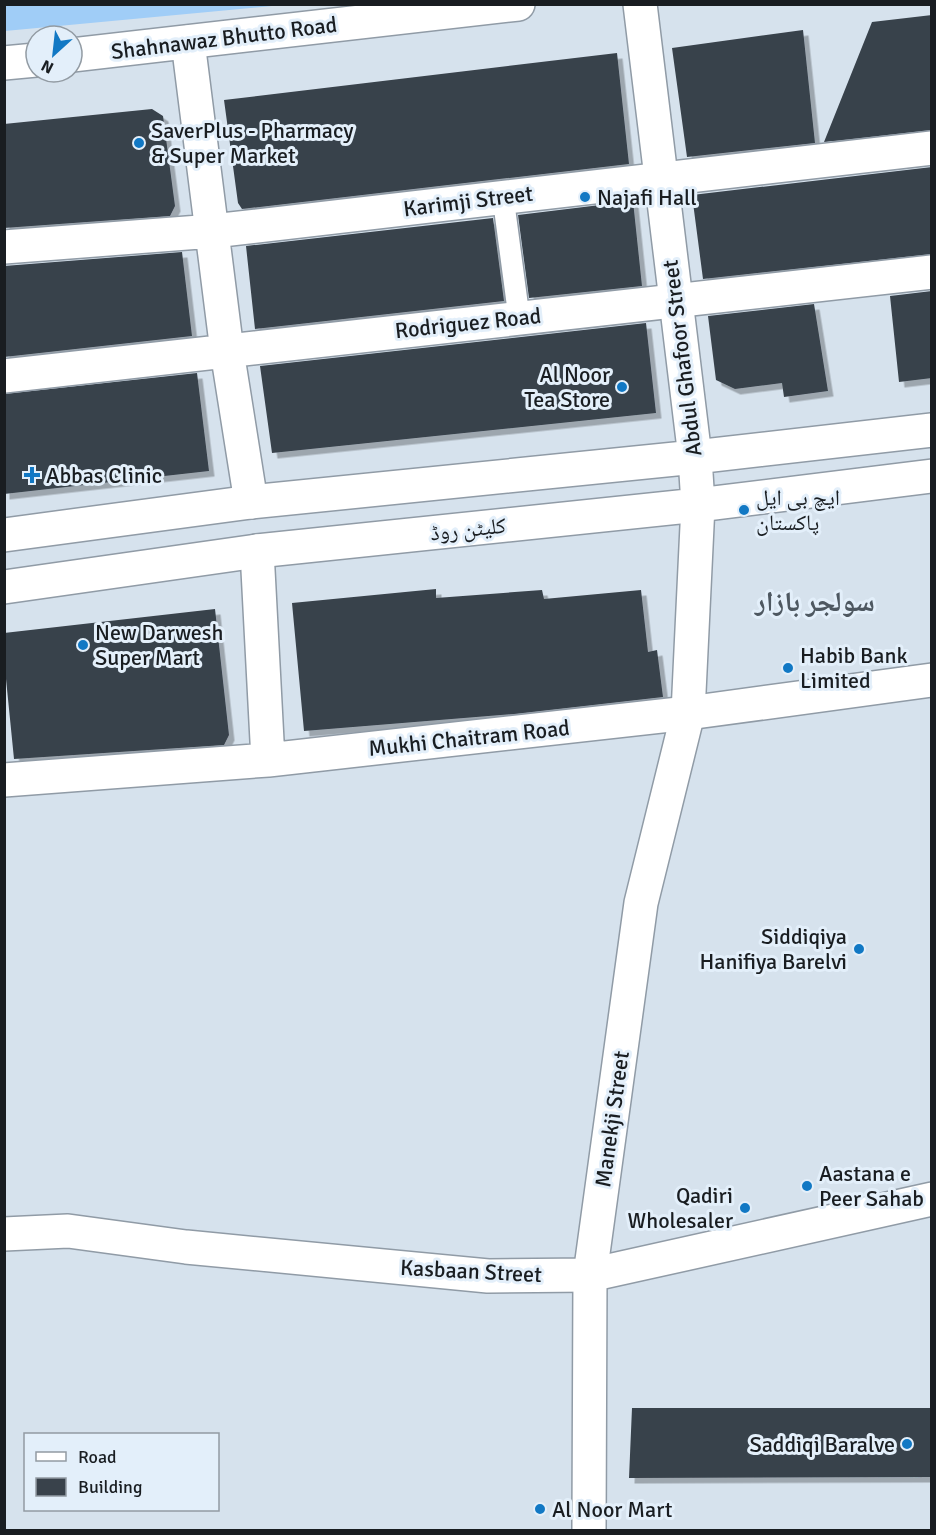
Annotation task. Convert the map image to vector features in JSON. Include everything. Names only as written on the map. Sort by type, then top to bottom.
[{"type":"street","name":"Shahnawaz Bhutto Road","points":[[84,55],[518,4]]},
{"type":"street","name":"Abdul Ghafoor Street","points":[[640,4],[659,179],[695,457],[698,504],[688,713]]},
{"type":"street","points":[[188,42],[227,351],[250,502]]},
{"type":"street","points":[[4,63],[24,61]]},
{"type":"street","name":"Karimji Street","points":[[4,247],[213,231],[932,148]]},
{"type":"street","name":"Rodriguez Road","points":[[4,376],[932,272]]},
{"type":"street","points":[[4,535],[250,502],[695,457],[932,430]]},
{"type":"street","name":"کلیٹن روڈ","points":[[4,587],[257,551],[698,504],[932,476]]},
{"type":"street","points":[[257,551],[267,760]]},
{"type":"street","name":"Mukhi Chaitram Road","points":[[4,780],[267,760],[688,713],[932,680]]},
{"type":"street","name":"Manekji Street","points":[[589,1530],[590,1275],[641,903],[688,713]]},
{"type":"street","name":"Kasbaan Street","points":[[4,1234],[68,1231],[186,1247],[488,1276],[590,1275],[932,1198]]},
{"type":"lane","points":[[503,197],[519,317]]},
{"type":"shaded area","points":[[5,4],[282,4],[80,24],[24,24],[24,29],[5,31]]},
{"type":"building","points":[[932,15],[932,130],[824,142],[872,22]]},
{"type":"building","points":[[803,30],[815,143],[687,157],[672,48]]},
{"type":"building","points":[[617,53],[629,164],[242,209],[238,203],[224,100]]},
{"type":"building","points":[[152,109],[163,116],[175,206],[170,216],[4,228],[4,124]]},
{"type":"building","points":[[932,167],[932,254],[703,279],[692,195]]},
{"type":"building","points":[[633,201],[642,286],[529,298],[518,215]]},
{"type":"building","points":[[493,218],[504,301],[255,329],[246,246]]},
{"type":"building","points":[[182,252],[192,336],[4,357],[4,266]]},
{"type":"building","points":[[932,291],[932,378],[899,382],[890,296]]},
{"type":"building","points":[[814,304],[828,391],[784,397],[782,383],[735,389],[716,380],[708,316]]},
{"type":"building","points":[[646,323],[656,413],[272,453],[260,366]]},
{"type":"building","points":[[197,373],[209,471],[4,494],[4,394]]},
{"type":"building","points":[[436,589],[436,598],[542,590],[544,599],[641,590],[648,652],[657,650],[663,697],[514,714],[304,731],[292,603]]},
{"type":"building","points":[[215,609],[229,735],[224,745],[14,759],[4,659],[4,633]]},
{"type":"building","points":[[632,1408],[932,1408],[932,1477],[629,1478]]},
{"type":"place","name":"SaverPlus - Pharmacy & Super Market","points":[[139,143]]},
{"type":"place","name":"Najafi Hall","points":[[585,197]]},
{"type":"place","name":"Al Noor Tea Store","points":[[622,387]]},
{"type":"place","name":"Abbas Clinic","points":[[32,475]]},
{"type":"place","name":"ایچ بی ایل پاکستان","points":[[744,510]]},
{"type":"place","name":"New Darwesh Super Mart","points":[[83,645]]},
{"type":"place","name":"Habib Bank Limited","points":[[788,668]]},
{"type":"place","name":"Siddiqiya Hanifiya Barelvi","points":[[859,949]]},
{"type":"place","name":"Aastana e Peer Sahab","points":[[807,1186]]},
{"type":"place","name":"Qadiri Wholesaler","points":[[745,1208]]},
{"type":"place","name":"Saddiqi Baralve","points":[[907,1444]]},
{"type":"place","name":"Al Noor Mart","points":[[540,1509]]},
{"type":"district","name":"سولجر بازار","points":[[815,602]]}]
